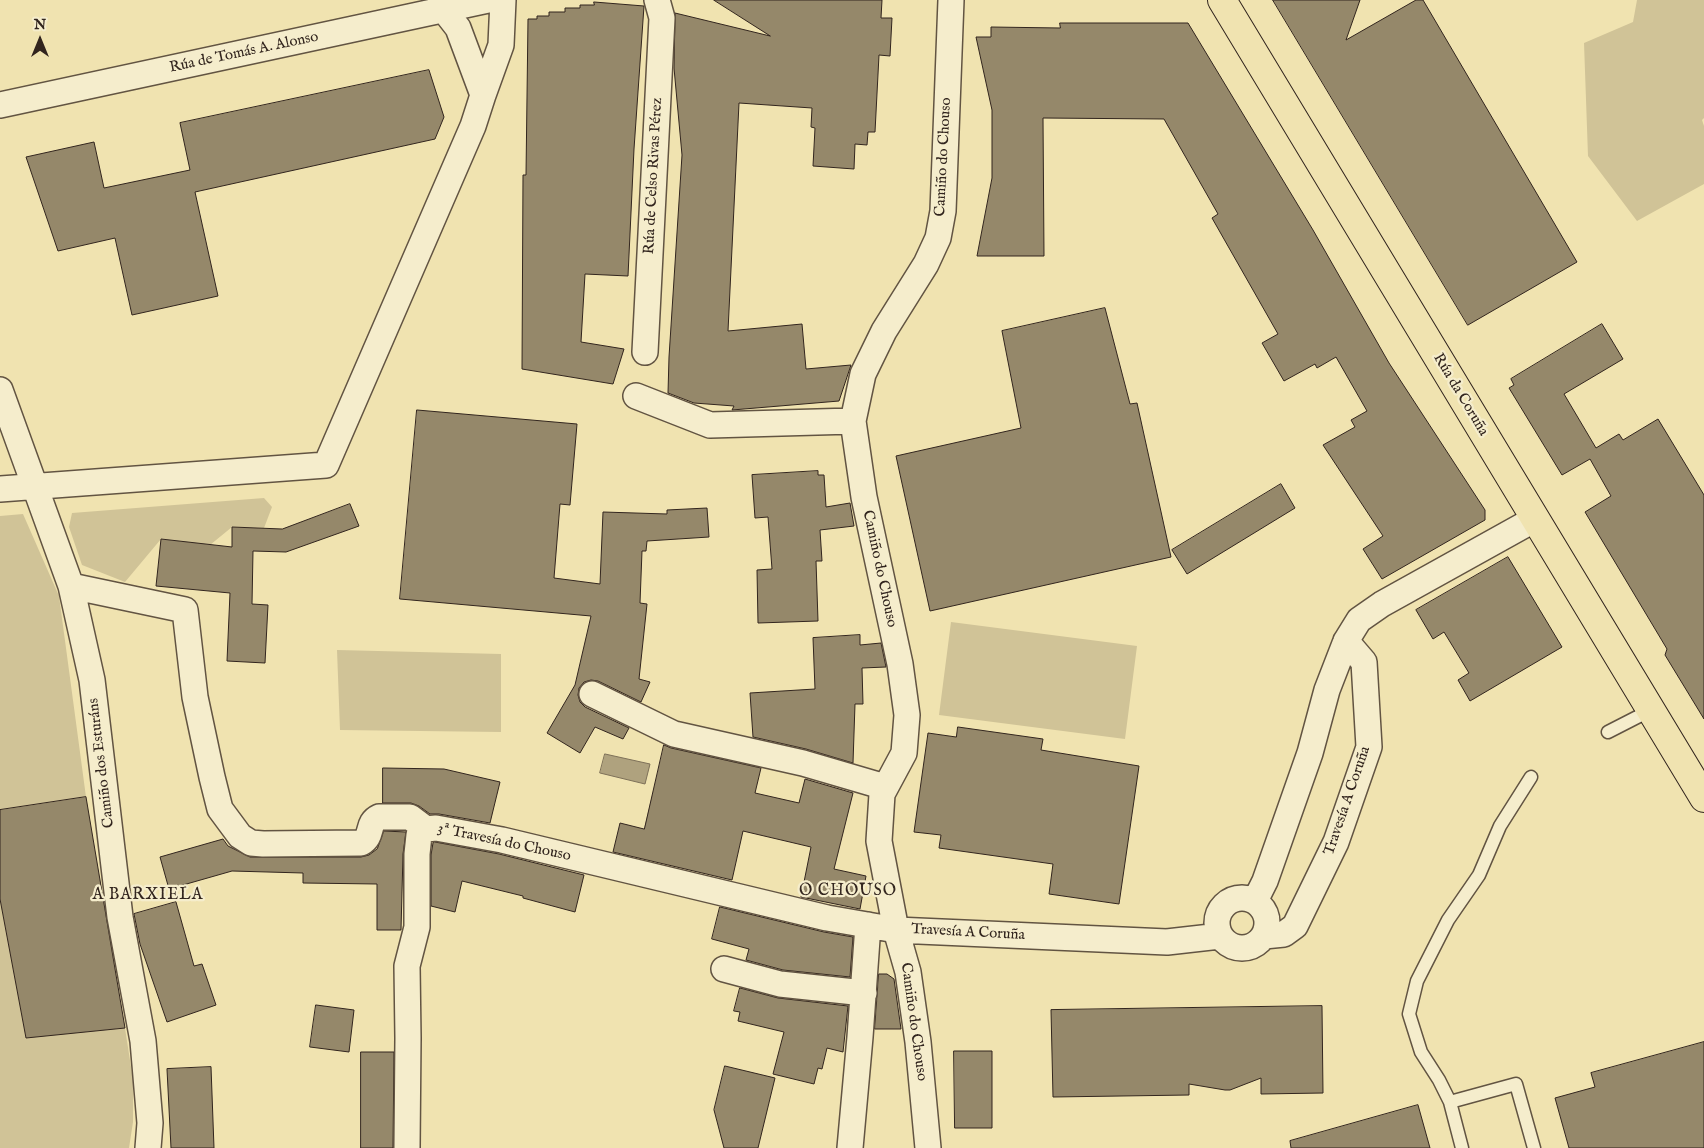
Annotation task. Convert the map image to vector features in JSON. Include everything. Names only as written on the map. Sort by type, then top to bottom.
[{"type":"main road","name":"Rúa da Coruña","points":[[1222,0],[1702,792]]},
{"type":"street","name":"Rúa de Tomás A. Alonso","points":[[0,105],[430,8],[488,0]]},
{"type":"street","points":[[0,489],[326,464],[473,126],[501,45],[503,0]]},
{"type":"street","name":"Rúa de Celso Rivas Pérez","points":[[645,352],[662,18],[657,0]]},
{"type":"street","name":"Camiño do Chouso","points":[[928,1148],[918,1042],[908,972],[896,930],[878,841],[882,794],[904,752],[907,715],[900,664],[864,497],[853,421],[863,374],[884,331],[926,264],[938,238],[943,211],[951,0]]},
{"type":"street","points":[[430,8],[458,28],[483,95]]},
{"type":"street","name":"Camiño dos Esturáns","points":[[0,390],[71,586],[92,680],[120,916],[143,1041],[150,1123],[148,1148]]},
{"type":"street","points":[[636,396],[710,424],[853,421]]},
{"type":"street","points":[[1255,901],[1265,881],[1304,772],[1327,690],[1346,641],[1359,620],[1382,604],[1535,519]]},
{"type":"street","points":[[71,586],[185,610],[196,697],[212,777],[220,809],[240,836],[251,843],[263,844],[361,843],[367,840],[370,835],[370,828],[375,819],[379,817],[410,817],[426,829]]},
{"type":"street","name":"Travesía A Coruña","points":[[896,930],[1167,942],[1220,936],[1229,945],[1242,949],[1255,945],[1264,936],[1284,934],[1295,926],[1336,842],[1369,747],[1364,662],[1346,641]]},
{"type":"street","points":[[592,694],[674,734],[803,763],[886,787]]},
{"type":"street","name":"3ª Travesía do Chouso","points":[[407,1147],[407,966],[418,927],[419,836],[426,829],[436,828],[502,840],[827,918],[896,930]]},
{"type":"street","points":[[1220,936],[1217,923],[1220,911],[1229,901],[1242,898],[1255,901],[1264,911],[1268,923],[1264,936]]},
{"type":"street","points":[[850,1148],[868,925]]},
{"type":"street","points":[[724,969],[780,984],[864,993]]},
{"type":"lane","points":[[1608,732],[1651,710]]},
{"type":"lane","points":[[1462,1148],[1450,1102],[1439,1080],[1420,1052],[1409,1014],[1416,981],[1448,920],[1479,874],[1500,826],[1531,777]]},
{"type":"lane","points":[[1450,1102],[1516,1084],[1534,1148]]},
{"type":"shaded area","points":[[1637,0],[1704,0],[1704,118],[1702,120],[1704,126],[1704,184],[1637,221],[1588,156],[1584,43],[1633,22]]},
{"type":"shaded area","points":[[264,498],[272,507],[264,528],[232,527],[210,545],[161,539],[125,582],[82,565],[69,527],[72,513]]},
{"type":"shaded area","points":[[23,514],[59,596],[86,797],[0,810],[0,516]]},
{"type":"shaded area","points":[[951,622],[1137,646],[1125,739],[939,715]]},
{"type":"shaded area","points":[[337,650],[501,654],[501,732],[340,730]]},
{"type":"shaded area","points":[[605,754],[650,764],[645,784],[600,773]]},
{"type":"shaded area","points":[[0,899],[26,1037],[125,1028],[133,1080],[133,1122],[129,1148],[0,1148]]},
{"type":"building","points":[[714,0],[882,0],[881,18],[892,18],[890,56],[879,55],[875,132],[868,132],[867,145],[855,144],[854,169],[813,166],[815,128],[811,127],[812,108],[739,103],[728,331],[802,324],[806,369],[851,365],[839,401],[732,410],[734,406],[694,403],[668,393],[682,155],[674,68],[675,13],[770,36]]},
{"type":"building","points":[[1273,0],[1360,0],[1346,40],[1416,0],[1423,0],[1577,262],[1468,325]]},
{"type":"building","points":[[594,2],[644,6],[634,149],[628,276],[585,274],[581,342],[624,349],[613,384],[522,369],[523,175],[526,175],[528,19],[537,19],[537,16],[549,16],[549,12],[565,12],[565,8],[580,8],[580,5],[594,5]]},
{"type":"building","points":[[1060,23],[1188,23],[1313,230],[1389,363],[1485,510],[1485,520],[1382,579],[1363,549],[1383,536],[1323,445],[1355,427],[1351,420],[1367,411],[1336,357],[1317,368],[1315,364],[1284,381],[1262,343],[1278,334],[1212,218],[1218,214],[1164,119],[1043,118],[1044,256],[977,256],[992,178],[992,110],[976,37],[991,37],[991,27],[1060,28]]},
{"type":"building","points":[[429,70],[444,117],[435,139],[195,192],[218,296],[132,315],[115,238],[58,251],[26,157],[94,142],[104,188],[190,170],[180,123]]},
{"type":"building","points":[[1105,308],[1130,404],[1137,403],[1171,557],[930,611],[896,456],[1021,428],[1002,331]]},
{"type":"building","points":[[1602,324],[1623,359],[1564,394],[1596,448],[1619,434],[1623,440],[1658,419],[1704,495],[1704,719],[1665,655],[1667,649],[1585,512],[1611,496],[1590,459],[1562,475],[1509,388],[1514,385],[1511,379]]},
{"type":"building","points":[[417,410],[577,424],[570,505],[560,504],[554,578],[600,584],[603,512],[667,514],[667,510],[707,508],[709,537],[647,541],[646,551],[642,551],[640,603],[647,604],[639,679],[650,682],[641,702],[598,681],[584,682],[579,688],[580,702],[585,707],[629,728],[623,739],[595,727],[580,753],[547,733],[575,685],[591,616],[400,599]]},
{"type":"building","points":[[818,471],[818,475],[824,475],[826,507],[850,503],[854,526],[820,530],[822,561],[816,561],[818,621],[758,623],[757,570],[772,569],[768,517],[755,518],[752,475]]},
{"type":"building","points":[[1281,484],[1295,508],[1187,574],[1172,550]]},
{"type":"building","points":[[350,504],[359,526],[286,552],[253,551],[252,604],[268,605],[265,663],[227,661],[230,593],[156,586],[161,539],[232,547],[232,527],[282,529]]},
{"type":"building","points":[[1508,557],[1562,647],[1470,701],[1458,680],[1469,673],[1444,632],[1433,639],[1416,610]]},
{"type":"building","points":[[860,635],[860,645],[881,643],[886,667],[862,668],[863,704],[855,704],[853,763],[806,749],[753,737],[750,693],[815,689],[813,638]]},
{"type":"building","points":[[958,727],[1043,739],[1041,750],[1139,766],[1119,904],[1049,894],[1053,864],[939,848],[941,835],[914,832],[928,733],[956,737]]},
{"type":"building","points":[[664,745],[761,768],[755,793],[799,803],[805,779],[853,793],[834,869],[866,876],[860,909],[801,897],[811,847],[743,831],[732,880],[613,852],[620,823],[644,829]]},
{"type":"building","points":[[383,768],[444,769],[500,782],[490,823],[430,814],[411,803],[383,803]]},
{"type":"building","points":[[86,797],[125,1028],[26,1038],[0,899],[0,810]]},
{"type":"building","points":[[384,831],[406,832],[403,854],[401,930],[377,930],[377,884],[303,883],[303,873],[232,871],[169,889],[160,857],[223,839],[228,846],[250,857],[361,857],[369,855],[377,849]]},
{"type":"building","points":[[433,843],[499,854],[584,875],[575,912],[523,898],[523,896],[462,881],[455,912],[431,906],[431,855]]},
{"type":"building","points":[[176,902],[194,966],[202,964],[216,1005],[167,1022],[140,944],[134,914]]},
{"type":"building","points":[[720,907],[824,932],[853,937],[850,977],[783,970],[746,960],[749,949],[712,939]]},
{"type":"building","points":[[879,974],[887,974],[894,979],[901,1029],[875,1029]]},
{"type":"building","points":[[740,988],[778,998],[848,1006],[843,1052],[827,1048],[822,1069],[818,1068],[814,1084],[773,1074],[784,1032],[738,1021],[740,1012],[734,1011]]},
{"type":"building","points":[[316,1005],[354,1010],[349,1052],[310,1047]]},
{"type":"building","points":[[1322,1006],[1323,1093],[1261,1094],[1261,1078],[1230,1090],[1189,1084],[1189,1095],[1053,1097],[1051,1010]]},
{"type":"building","points":[[1704,1042],[1704,1148],[1569,1148],[1555,1098],[1595,1087],[1591,1073]]},
{"type":"building","points":[[954,1051],[992,1051],[992,1128],[955,1128]]},
{"type":"building","points":[[361,1052],[394,1052],[393,1148],[361,1148]]},
{"type":"building","points":[[725,1066],[775,1078],[758,1148],[724,1148],[714,1110]]},
{"type":"building","points":[[211,1067],[214,1148],[171,1148],[167,1069]]},
{"type":"building","points":[[1418,1105],[1430,1148],[1291,1148],[1290,1141]]},
{"type":"district","name":"O CHOUSO","points":[[848,892]]},
{"type":"district","name":"A BARXIELA","points":[[148,896]]}]
